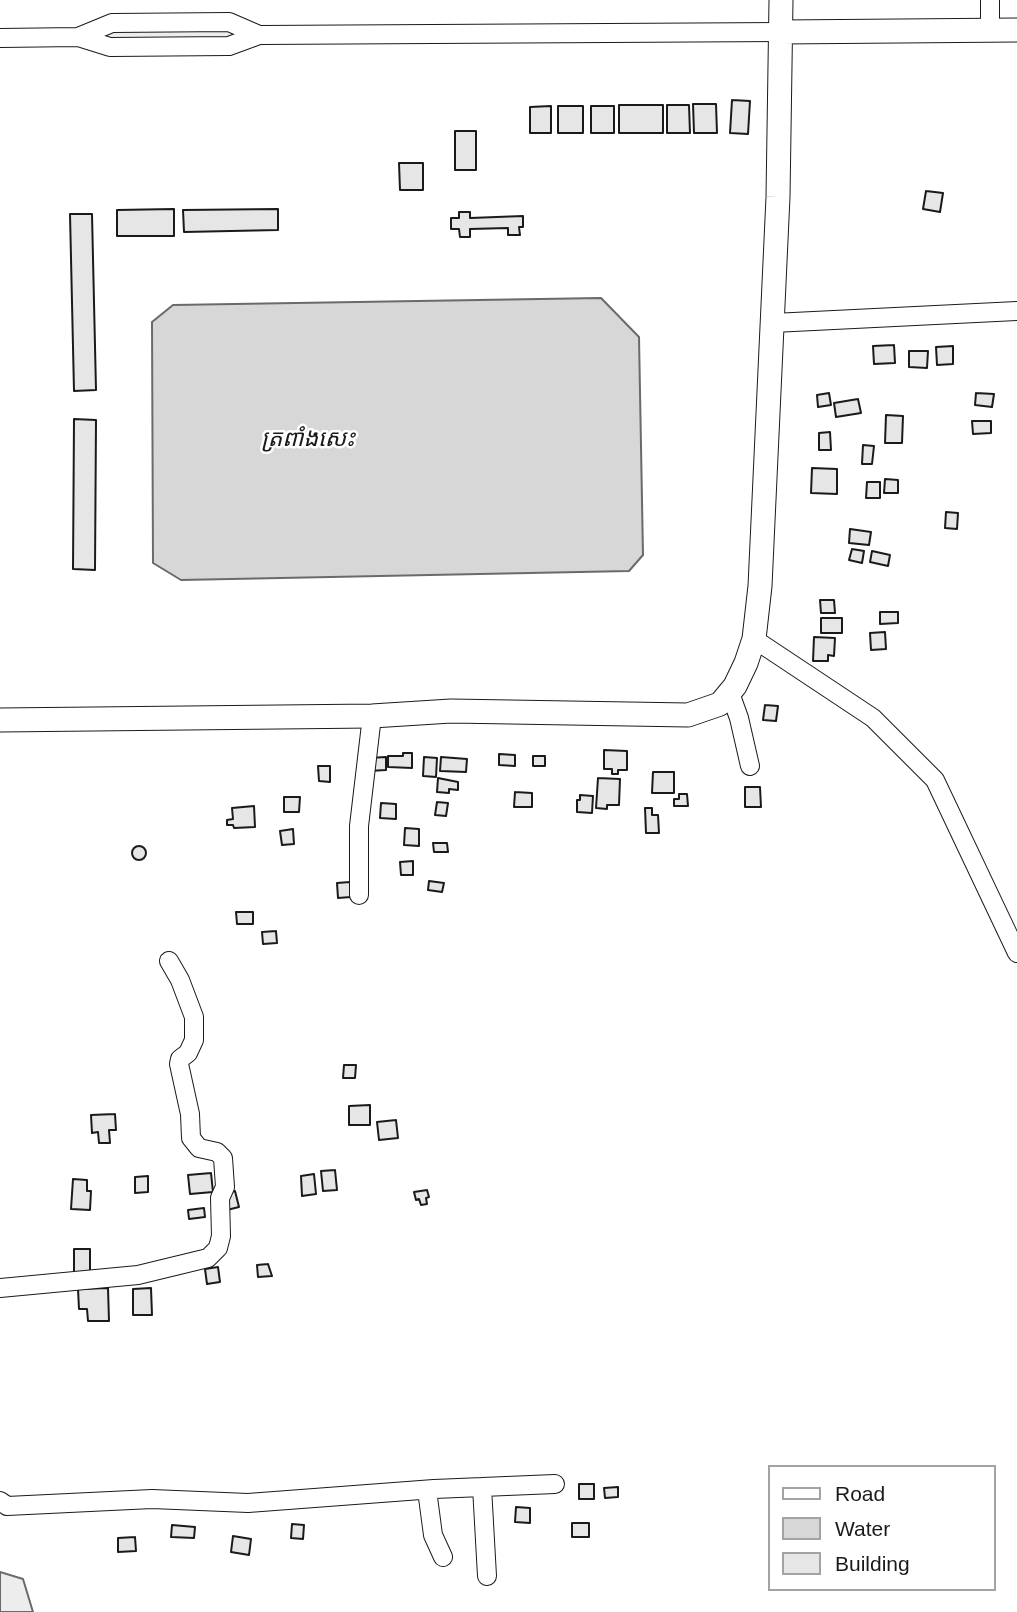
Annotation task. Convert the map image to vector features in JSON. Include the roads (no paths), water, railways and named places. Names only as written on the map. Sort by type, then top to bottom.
[{"type":"main road","points":[[0,720],[372,716],[451,711],[688,715],[720,704],[730,693],[746,663],[754,639],[760,586],[773,323],[781,0]]},
{"type":"main road","points":[[781,32],[1017,30]]},
{"type":"street","points":[[990,0],[990,30]]},
{"type":"street","points":[[0,38],[78,37],[110,47],[229,46],[259,35],[781,32]]},
{"type":"street","points":[[773,323],[1017,311]]},
{"type":"street","points":[[754,639],[873,718],[935,779],[1017,953]]},
{"type":"street","points":[[730,693],[750,766]]},
{"type":"street","points":[[359,895],[359,826],[372,716]]},
{"type":"street","points":[[0,1288],[138,1275],[208,1258],[218,1248],[221,1236],[219,1198],[225,1187],[223,1158],[217,1152],[199,1148],[191,1138],[190,1114],[179,1064],[180,1059],[192,1048],[194,1017],[180,980],[169,961]]},
{"type":"street","points":[[0,1501],[7,1506],[152,1499],[248,1503],[555,1484]]},
{"type":"street","points":[[482,1487],[488,1576]]},
{"type":"street","points":[[427,1490],[433,1535],[443,1557]]},
{"type":"water","name":"ត្រពាំងសេះ","points":[[601,298],[639,337],[643,555],[629,571],[181,580],[153,563],[152,322],[173,305]]}]
